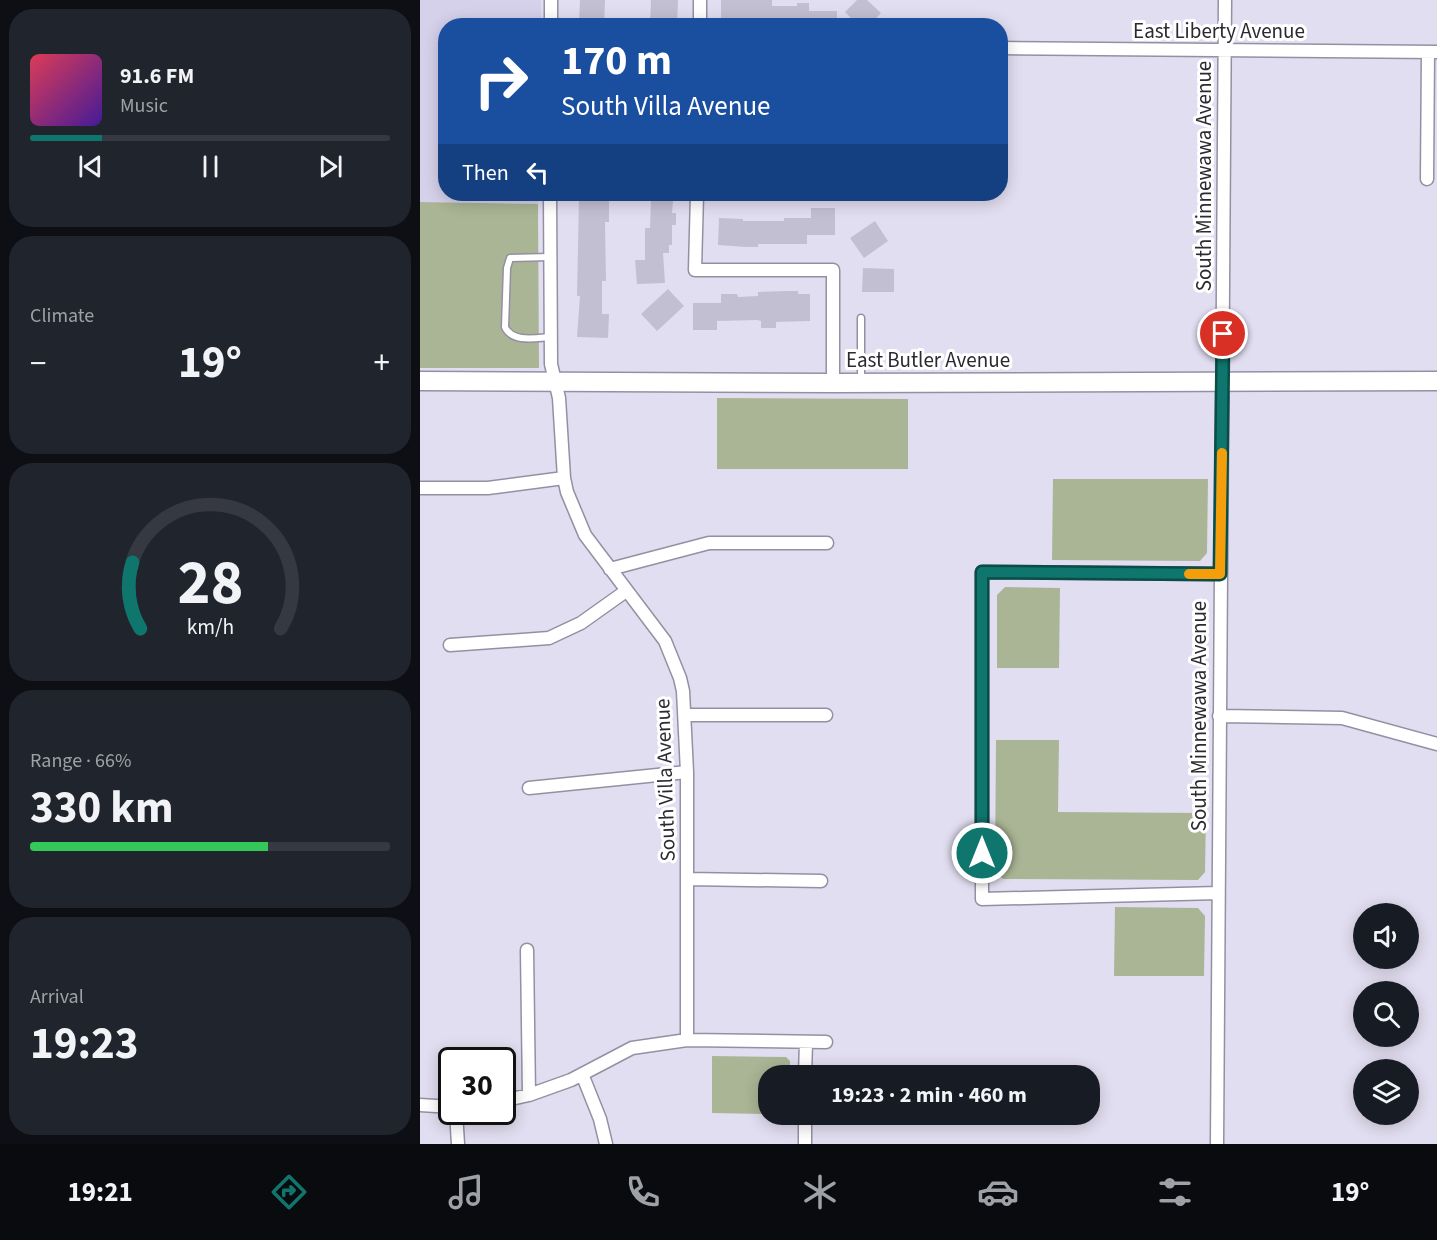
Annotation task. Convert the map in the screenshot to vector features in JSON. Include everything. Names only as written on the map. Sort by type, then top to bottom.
[{"type":"street","points":[[550,18],[551,0]]},
{"type":"street","points":[[700,0],[700,18]]},
{"type":"street","name":"South Minnewawa Avenue","points":[[1217,1144],[1225,0]]},
{"type":"street","name":"East Liberty Avenue","points":[[1008,48],[1432,52]]},
{"type":"street","points":[[1427,179],[1432,52]]},
{"type":"street","name":"South Villa Avenue","points":[[550,201],[551,364],[559,398],[564,478],[569,499],[581,528],[626,591],[657,627],[680,678],[685,715],[687,772],[687,1040]]},
{"type":"street","points":[[697,201],[695,270],[833,270],[833,383]]},
{"type":"street","name":"East Butler Avenue","points":[[420,381],[861,383],[1437,381]]},
{"type":"street","points":[[420,488],[488,488],[564,478]]},
{"type":"street","points":[[610,569],[709,543],[827,543]]},
{"type":"street","points":[[1218,893],[982,899],[982,572],[1220,574]]},
{"type":"street","points":[[450,645],[549,638],[581,623],[626,591]]},
{"type":"street","points":[[685,715],[826,715]]},
{"type":"street","points":[[1219,716],[1342,718],[1437,744]]},
{"type":"street","points":[[529,788],[687,772]]},
{"type":"street","points":[[687,879],[821,881]]},
{"type":"street","points":[[526,950],[529,1095]]},
{"type":"street","points":[[516,1098],[582,1074],[632,1048],[687,1040],[826,1042]]},
{"type":"street","points":[[805,1065],[806,1042]]},
{"type":"street","points":[[582,1074],[600,1119],[606,1144]]},
{"type":"street","points":[[420,1105],[438,1106]]},
{"type":"street","points":[[457,1125],[458,1144]]},
{"type":"street","points":[[805,1125],[805,1144]]},
{"type":"lane","points":[[550,257],[510,258],[507,268],[505,327],[508,333],[516,338],[551,338]]},
{"type":"lane","points":[[861,318],[861,383]]},
{"type":"shaded area","points":[[420,0],[541,0],[541,18],[438,18],[438,201],[538,201],[538,204],[420,202]]},
{"type":"green space","points":[[420,202],[538,204],[539,368],[420,368]]},
{"type":"green space","points":[[717,398],[908,399],[908,469],[717,469]]},
{"type":"green space","points":[[1053,479],[1208,479],[1207,553],[1200,561],[1052,560]]},
{"type":"green space","points":[[1005,587],[1060,588],[1059,668],[997,668],[997,595]]},
{"type":"green space","points":[[996,740],[1059,740],[1058,812],[1206,813],[1205,872],[1198,880],[1003,879],[995,871]]},
{"type":"green space","points":[[1115,907],[1198,908],[1205,916],[1204,976],[1114,976]]},
{"type":"green space","points":[[712,1056],[786,1057],[790,1061],[790,1065],[758,1065],[758,1114],[712,1113]]},
{"type":"building","points":[[580,0],[605,0],[604,18],[579,18]]},
{"type":"building","points":[[651,0],[678,0],[677,18],[650,18]]},
{"type":"building","points":[[721,0],[772,0],[772,6],[797,6],[797,3],[809,3],[809,11],[837,11],[837,18],[721,18]]},
{"type":"building","points":[[857,0],[867,0],[881,13],[876,18],[851,18],[845,12]]},
{"type":"building","points":[[579,201],[609,201],[609,222],[605,222],[606,281],[602,281],[602,314],[609,314],[608,338],[577,337],[580,296],[577,296]]},
{"type":"building","points":[[651,201],[673,201],[672,213],[676,213],[676,225],[672,225],[672,245],[669,245],[669,253],[663,253],[665,283],[637,284],[635,260],[645,260],[645,228],[650,228]]},
{"type":"building","points":[[811,208],[835,208],[835,235],[807,235],[807,244],[758,244],[758,247],[718,245],[719,218],[743,219],[743,221],[784,221],[784,218],[811,218]]},
{"type":"building","points":[[875,221],[888,241],[864,258],[850,238]]},
{"type":"building","points":[[863,268],[894,269],[894,292],[862,292]]},
{"type":"building","points":[[668,289],[684,306],[657,331],[641,314]]},
{"type":"building","points":[[798,291],[798,294],[810,294],[810,321],[776,322],[776,328],[761,328],[761,321],[757,320],[717,321],[717,330],[693,330],[693,303],[721,303],[721,294],[737,294],[738,297],[758,296],[758,292]]},
{"type":"slow traffic","points":[[1189,574],[1220,574],[1222,453]]},
{"type":"route","points":[[982,853],[982,572],[1220,574],[1223,334]]}]
